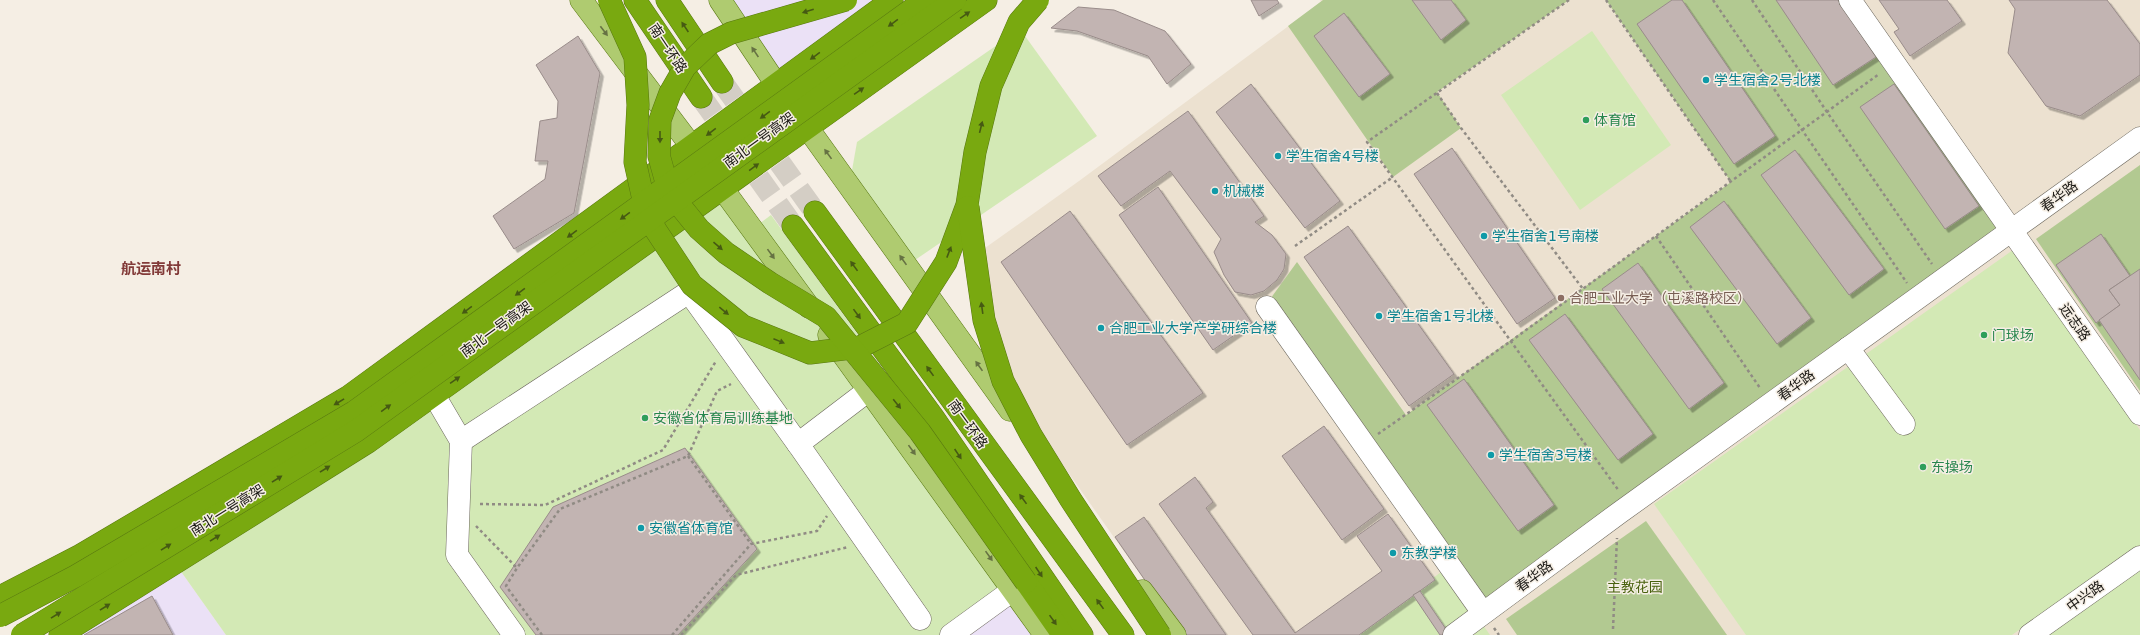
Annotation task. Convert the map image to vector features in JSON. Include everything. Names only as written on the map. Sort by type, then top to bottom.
[{"type":"highway","points":[[609,0],[635,57],[638,105],[635,162],[643,198],[655,229],[692,285],[743,326],[810,353],[860,347],[907,323],[946,262],[967,205],[975,152],[991,86],[1019,22],[1038,0]]},
{"type":"highway","name":"南一环路","points":[[635,0],[701,97]]},
{"type":"highway","name":"南一环路","points":[[667,0],[722,82]]},
{"type":"highway","points":[[846,0],[731,32],[709,44],[685,67],[670,93],[660,120],[659,156],[669,192],[699,229],[726,252],[770,283],[826,317],[920,432],[1020,586],[1063,635]]},
{"type":"highway","points":[[0,597],[81,555],[348,397],[892,0]]},
{"type":"highway","name":"南北一号高架","points":[[0,616],[76,576],[354,412],[925,0]]},
{"type":"highway","name":"南北一号高架","points":[[26,634],[356,430],[955,0]]},
{"type":"highway","points":[[60,635],[368,442],[986,0]]},
{"type":"highway","points":[[967,205],[984,320],[1003,381],[1039,448],[1160,635]]},
{"type":"highway","name":"南一环路","points":[[815,212],[1123,635]]},
{"type":"highway","name":"南一环路","points":[[793,226],[933,417],[1082,635]]},
{"type":"main road","points":[[581,0],[692,147],[869,390],[1020,586],[1045,635]]},
{"type":"main road","points":[[720,0],[776,84],[1074,500],[1175,635]]},
{"type":"street","name":"远志路","points":[[1850,0],[2140,414]]},
{"type":"street","name":"春华路","points":[[1454,635],[1624,509],[2140,138]]},
{"type":"street","points":[[461,441],[689,292],[798,444],[920,620]]},
{"type":"street","points":[[1266,307],[1365,444],[1483,613]]},
{"type":"street","points":[[1848,348],[1904,424]]},
{"type":"street","points":[[798,444],[869,390]]},
{"type":"street","points":[[434,395],[461,441],[457,555],[514,635]]},
{"type":"street","name":"中兴路","points":[[2030,635],[2140,557]]},
{"type":"street","points":[[951,635],[1020,586]]},
{"type":"path","points":[[1569,0],[1367,142],[1511,341],[1624,509],[1613,629]]},
{"type":"path","points":[[1606,0],[1731,182]]},
{"type":"path","points":[[1713,0],[1917,298]]},
{"type":"path","points":[[1752,0],[1827,112],[1943,279]]},
{"type":"path","points":[[1365,444],[1511,341],[1894,63]]},
{"type":"path","points":[[1437,92],[1460,128],[1583,288]]},
{"type":"path","points":[[1294,246],[1393,177]]},
{"type":"path","points":[[1656,236],[1771,404]]},
{"type":"path","points":[[480,504],[546,505],[663,450],[726,344]]},
{"type":"path","points":[[542,635],[506,586],[516,568],[560,509],[688,456],[717,391],[737,381]]},
{"type":"path","points":[[688,456],[751,544]]},
{"type":"path","points":[[672,635],[751,544],[817,531],[828,515]]},
{"type":"path","points":[[475,525],[516,568]]},
{"type":"path","points":[[681,635],[736,575],[866,542]]},
{"type":"shaded area","points":[[720,0],[892,0],[776,84]]},
{"type":"shaded area","name":"合肥工业大学（屯溪路校区）","points":[[1320,0],[2140,0],[2140,635],[1183,635],[981,349],[985,248],[1079,181],[1321,2]]},
{"type":"shaded area","points":[[175,563],[226,635],[60,635]]},
{"type":"shaded area","points":[[1013,590],[1045,635],[951,635]]},
{"type":"green space","points":[[1323,0],[1569,0],[1437,92],[1461,128],[1393,177],[1288,26]]},
{"type":"green space","points":[[1606,0],[1851,0],[2011,231],[1483,613],[1268,302],[1297,262],[1406,415],[1731,182]]},
{"type":"green space","points":[[1020,29],[1097,136],[915,260],[851,176],[857,142]]},
{"type":"green space","name":"体育馆","points":[[1592,31],[1671,145],[1580,210],[1501,95]]},
{"type":"green space","points":[[2140,165],[2140,391],[2036,239]]},
{"type":"green space","name":"安徽省体育局训练基地","points":[[722,190],[752,229],[771,215],[1031,573],[951,635],[226,635],[175,563]]},
{"type":"green space","name":"东操场","points":[[2013,250],[2140,430],[2140,545],[2012,635],[1746,635],[1654,504]]},
{"type":"green space","name":"主教花园","points":[[1646,521],[1727,635],[1517,635],[1506,619]]},
{"type":"green space","points":[[2140,564],[2140,635],[2041,635]]},
{"type":"green space","points":[[1444,570],[1490,635],[1354,635]]},
{"type":"building","points":[[1251,0],[1277,0],[1279,3],[1259,16]]},
{"type":"building","points":[[1412,0],[1451,0],[1466,20],[1441,40]]},
{"type":"building","name":"学生宿舍2号北楼","points":[[1672,0],[1682,0],[1775,136],[1734,164],[1637,24]]},
{"type":"building","points":[[1776,0],[1838,0],[1876,57],[1833,85]]},
{"type":"building","points":[[1879,0],[1947,0],[1962,21],[1910,56],[1894,32],[1899,29]]},
{"type":"building","points":[[2009,0],[2107,0],[2140,44],[2140,75],[2080,116],[2046,106],[2008,53],[2015,9]]},
{"type":"building","points":[[1078,7],[1114,10],[1165,31],[1191,64],[1167,84],[1148,56],[1077,31],[1051,28]]},
{"type":"building","points":[[1344,13],[1390,74],[1359,97],[1314,36]]},
{"type":"building","points":[[578,36],[600,73],[574,213],[514,249],[493,216],[545,179],[548,161],[535,161],[540,121],[557,118],[558,101],[536,65]]},
{"type":"building","name":"学生宿舍4号楼","points":[[1251,84],[1340,201],[1305,228],[1216,112]]},
{"type":"building","points":[[1894,84],[1979,206],[1945,229],[1860,107]]},
{"type":"building","name":"机械楼","points":[[1188,111],[1264,216],[1255,222],[1272,235],[1286,254],[1284,269],[1277,280],[1264,291],[1251,295],[1235,292],[1224,275],[1214,252],[1221,239],[1170,171],[1121,206],[1098,176]]},
{"type":"building","name":"学生宿舍1号南楼","points":[[1452,148],[1555,298],[1517,324],[1414,174]]},
{"type":"building","points":[[1795,150],[1884,269],[1849,295],[1761,175]]},
{"type":"building","points":[[1158,187],[1252,323],[1213,350],[1119,215]]},
{"type":"building","points":[[1724,201],[1811,318],[1777,344],[1690,227]]},
{"type":"building","name":"合肥工业大学产学研综合楼","points":[[1070,211],[1203,393],[1127,445],[1001,262]]},
{"type":"building","name":"学生宿舍1号北楼","points":[[1348,226],[1454,374],[1409,406],[1304,257]]},
{"type":"building","points":[[2101,234],[2130,276],[2109,290],[2120,305],[2096,323],[2056,265]]},
{"type":"building","points":[[1638,263],[1724,383],[1689,409],[1602,289]]},
{"type":"building","points":[[2140,269],[2140,380],[2099,320],[2120,305],[2109,290]]},
{"type":"building","points":[[1565,314],[1653,434],[1618,460],[1529,340]]},
{"type":"building","name":"学生宿舍3号楼","points":[[1464,379],[1554,505],[1518,531],[1427,405]]},
{"type":"building","points":[[1324,426],[1384,509],[1342,540],[1282,456]]},
{"type":"building","name":"安徽省体育馆","points":[[685,448],[757,549],[678,635],[536,635],[500,587],[553,507]]},
{"type":"building","name":"东教学楼","points":[[1195,477],[1213,502],[1206,508],[1295,633],[1382,571],[1357,536],[1388,514],[1435,580],[1359,635],[1253,635],[1159,504]]},
{"type":"building","points":[[1144,517],[1226,635],[1183,635],[1115,537]]},
{"type":"building","points":[[1420,591],[1450,635],[1440,635],[1413,595]]},
{"type":"building","points":[[152,596],[173,635],[84,635]]},
{"type":"tunnel","points":[[722,82],[815,212]]},
{"type":"tunnel","points":[[701,97],[793,226]]},
{"type":"place","name":"学生宿舍2号北楼","points":[[1706,80]]},
{"type":"place","name":"体育馆","points":[[1586,120]]},
{"type":"place","name":"学生宿舍4号楼","points":[[1278,156]]},
{"type":"place","name":"机械楼","points":[[1215,191]]},
{"type":"place","name":"学生宿舍1号南楼","points":[[1484,236]]},
{"type":"place","name":"合肥工业大学（屯溪路校区）","points":[[1561,298]]},
{"type":"place","name":"学生宿舍1号北楼","points":[[1379,316]]},
{"type":"place","name":"合肥工业大学产学研综合楼","points":[[1101,328]]},
{"type":"place","name":"门球场","points":[[1984,335]]},
{"type":"place","name":"安徽省体育局训练基地","points":[[645,418]]},
{"type":"place","name":"学生宿舍3号楼","points":[[1491,455]]},
{"type":"place","name":"东操场","points":[[1923,467]]},
{"type":"place","name":"安徽省体育馆","points":[[641,528]]},
{"type":"place","name":"东教学楼","points":[[1393,553]]},
{"type":"district","name":"航运南村","points":[[151,269]]}]
